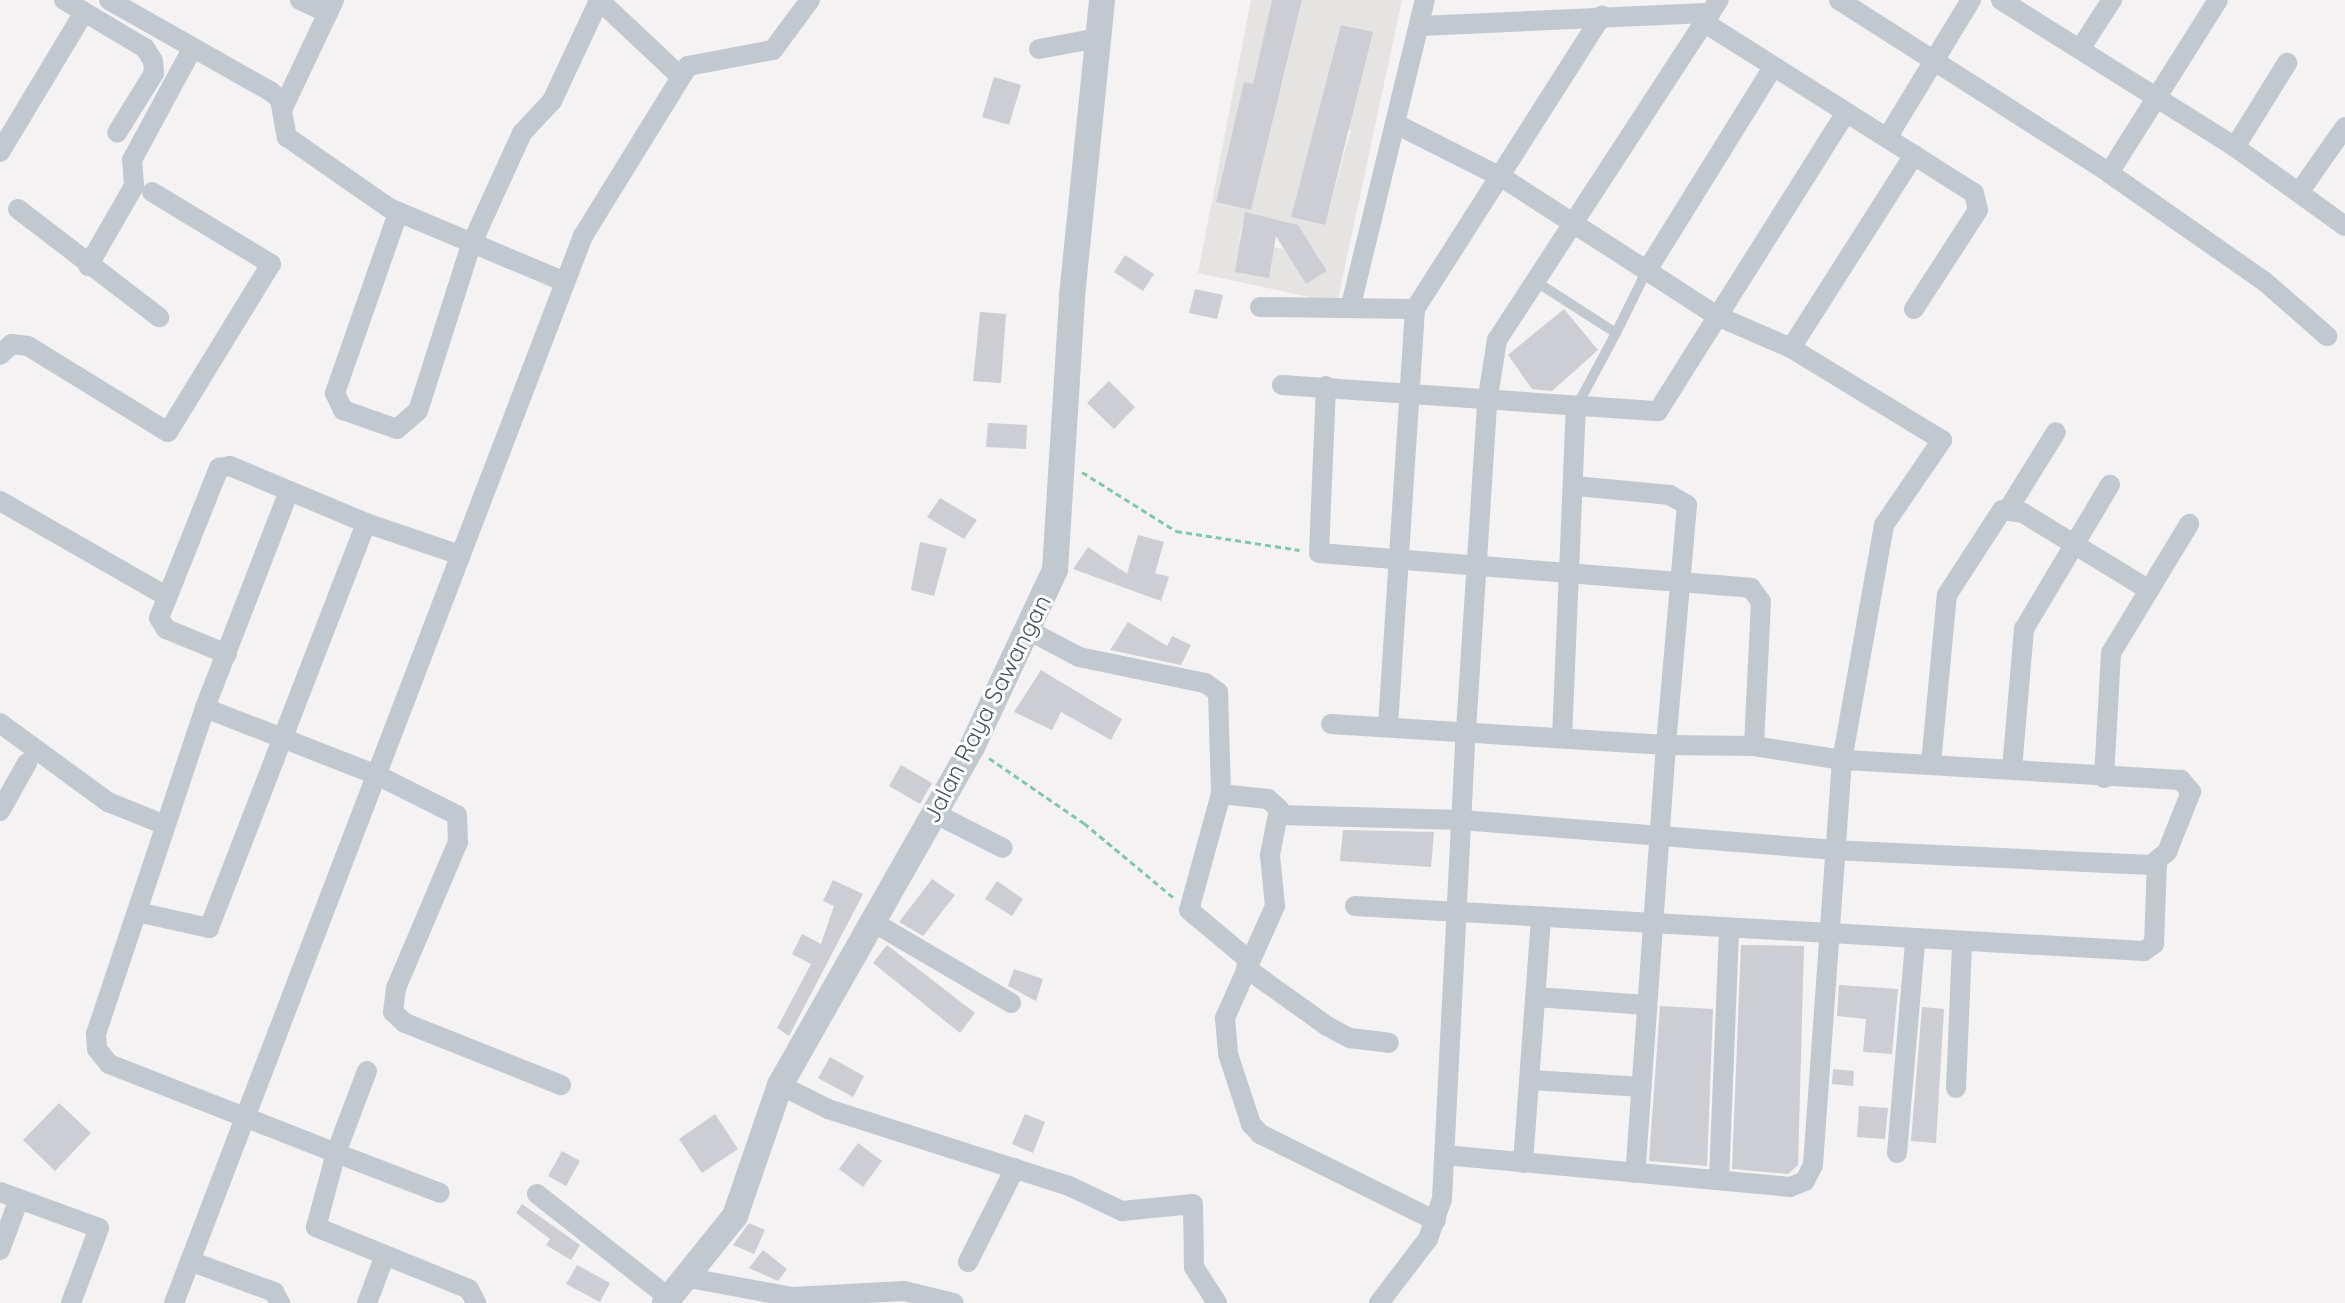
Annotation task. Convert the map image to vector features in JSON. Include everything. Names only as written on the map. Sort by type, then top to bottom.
[{"type":"street","points":[[64,0],[145,48],[153,61],[154,73],[117,133]]},
{"type":"street","points":[[109,0],[191,51],[270,91],[282,110],[287,137],[387,207],[471,245],[563,281]]},
{"type":"street","points":[[282,110],[331,7],[300,0]]},
{"type":"street","points":[[174,1303],[379,776],[563,281],[680,76],[700,60],[773,50],[810,0]]},
{"type":"street","name":"Jalan Raya Sawangan","points":[[667,1301],[689,1278],[735,1216],[780,1085],[972,747],[1032,632],[1058,557],[1072,296],[1102,0]]},
{"type":"street","points":[[1351,305],[1425,0]]},
{"type":"street","points":[[1839,0],[2109,173],[2264,281],[2327,336]]},
{"type":"street","points":[[1887,138],[1930,60],[1971,0]]},
{"type":"street","points":[[2001,0],[2025,6],[2080,49],[2235,147],[2345,226]]},
{"type":"street","points":[[2080,49],[2112,0]]},
{"type":"street","points":[[2109,173],[2218,0]]},
{"type":"street","points":[[387,207],[335,393],[343,410],[397,429],[412,420],[471,245],[522,133],[552,101],[598,2],[680,76]]},
{"type":"street","points":[[0,152],[84,12]]},
{"type":"street","points":[[1421,26],[1712,12],[1773,67],[1962,183],[1979,201],[1914,309]]},
{"type":"street","points":[[1379,1303],[1436,1221],[1444,1155],[1466,730],[1481,565],[1487,403],[1497,340],[1712,12]]},
{"type":"street","points":[[1388,726],[1415,309],[1503,178],[1602,16]]},
{"type":"street","points":[[1039,49],[1098,38]]},
{"type":"street","points":[[88,266],[134,186],[132,160],[191,51]]},
{"type":"street","points":[[2235,147],[2287,63]]},
{"type":"street","points":[[1646,272],[1773,67]]},
{"type":"street","points":[[1282,385],[1326,386],[1487,403],[1658,411],[1846,113]]},
{"type":"street","points":[[1396,124],[1503,178],[1717,316],[1791,348],[1942,440],[1884,525],[1842,760],[1832,850],[1813,1165],[1799,1186],[1444,1155]]},
{"type":"street","points":[[2300,191],[2345,127]]},
{"type":"street","points":[[1791,348],[1914,155]]},
{"type":"street","points":[[0,355],[12,344],[28,346],[168,432],[271,264],[152,192]]},
{"type":"street","points":[[18,209],[88,266],[159,317]]},
{"type":"street","points":[[1260,307],[1351,305],[1415,309]]},
{"type":"street","points":[[1326,386],[1319,553],[1744,585],[1760,596],[1754,746]]},
{"type":"street","points":[[1562,738],[1577,486],[1576,408]]},
{"type":"street","points":[[1931,763],[1947,595],[1994,517],[2009,508],[2056,432]]},
{"type":"street","points":[[227,654],[160,623],[166,596],[219,468],[230,466],[366,523],[460,555]]},
{"type":"street","points":[[2012,769],[2024,629],[2110,485]]},
{"type":"street","points":[[1577,486],[1670,495],[1687,505],[1659,833],[1657,921],[1647,1005],[1635,1173]]},
{"type":"street","points":[[289,491],[205,708],[137,912],[97,1049],[109,1064],[440,1193]]},
{"type":"street","points":[[0,501],[166,596]]},
{"type":"street","points":[[2009,508],[2149,590]]},
{"type":"street","points":[[137,912],[209,928],[366,523]]},
{"type":"street","points":[[2104,778],[2108,665],[2189,524]]},
{"type":"street","points":[[1032,632],[1079,657],[1205,683],[1218,692],[1221,794],[1189,910],[1248,964],[1327,1026],[1350,1038],[1389,1043]]},
{"type":"street","points":[[205,708],[379,776],[439,803],[461,823],[396,988],[393,1012],[405,1023],[561,1085]]},
{"type":"street","points":[[0,723],[108,802],[165,825]]},
{"type":"street","points":[[1331,724],[1466,730],[1666,745],[1754,746],[1842,760],[1931,763],[2189,783],[2189,799],[2157,863],[2150,949],[1962,944],[1729,929],[1657,921],[1355,906]]},
{"type":"street","points":[[0,811],[27,763]]},
{"type":"street","points":[[1221,794],[1268,799],[1279,815],[1270,855],[1275,906],[1225,1018],[1226,1041],[1251,1124],[1260,1134],[1436,1221]]},
{"type":"street","points":[[934,813],[1003,848]]},
{"type":"street","points":[[1279,815],[1462,820],[1659,833],[1832,850],[2157,863]]},
{"type":"street","points":[[1523,1163],[1532,1080],[1541,917]]},
{"type":"street","points":[[873,922],[1011,1003]]},
{"type":"street","points":[[1719,1180],[1729,929]]},
{"type":"street","points":[[1897,1153],[1915,941]]},
{"type":"street","points":[[1956,1088],[1962,944]]},
{"type":"street","points":[[1536,997],[1647,1005]]},
{"type":"street","points":[[367,1071],[336,1153],[316,1227],[469,1289],[476,1303]]},
{"type":"street","points":[[1532,1080],[1642,1087]]},
{"type":"street","points":[[780,1085],[828,1109],[1015,1168],[1122,1211],[1193,1204],[1194,1267],[1217,1303]]},
{"type":"street","points":[[968,1262],[1015,1168]]},
{"type":"street","points":[[537,1194],[667,1301]]},
{"type":"street","points":[[0,1250],[10,1196],[99,1228],[71,1303]]},
{"type":"street","points":[[367,1303],[385,1255]]},
{"type":"street","points":[[190,1261],[274,1292],[280,1303]]},
{"type":"street","points":[[689,1278],[792,1297],[904,1291],[954,1303]]},
{"type":"lane","points":[[1576,408],[1646,272]]},
{"type":"lane","points":[[1535,281],[1616,333]]},
{"type":"path","points":[[1063,463],[1176,531],[1319,553]]},
{"type":"path","points":[[972,747],[1084,823],[1189,910]]},
{"type":"shaded area","points":[[1251,0],[1272,0],[1254,82],[1281,88],[1302,0],[1402,0],[1337,303],[1198,273]],"holes":[[[1244,83],[1251,210],[1216,201]],[[1318,120],[1351,130],[1324,225],[1292,217]],[[1245,213],[1293,224],[1287,250],[1239,240]],[[1312,247],[1327,271],[1306,284],[1291,259]]]},
{"type":"building","points":[[1272,0],[1302,0],[1251,210],[1216,202],[1244,82],[1253,84]]},
{"type":"building","points":[[1341,25],[1373,32],[1325,225],[1291,217]]},
{"type":"building","points":[[994,77],[1021,85],[1009,125],[982,117]]},
{"type":"building","points":[[1245,212],[1298,225],[1327,271],[1306,284],[1276,236],[1269,278],[1235,272]]},
{"type":"building","points":[[1125,255],[1154,274],[1143,291],[1114,272]]},
{"type":"building","points":[[1195,289],[1223,295],[1217,319],[1189,313]]},
{"type":"building","points":[[1564,309],[1598,350],[1552,391],[1532,389],[1508,355]]},
{"type":"building","points":[[980,312],[1006,314],[1001,383],[973,381]]},
{"type":"building","points":[[1109,381],[1135,407],[1114,429],[1087,403]]},
{"type":"building","points":[[988,423],[1027,425],[1026,449],[986,447]]},
{"type":"building","points":[[940,498],[977,520],[964,539],[927,517]]},
{"type":"building","points":[[1138,535],[1164,542],[1155,573],[1169,577],[1161,601],[1073,569],[1088,547],[1127,574]]},
{"type":"building","points":[[920,542],[947,548],[934,596],[911,590]]},
{"type":"building","points":[[1128,622],[1167,646],[1172,636],[1191,645],[1181,665],[1110,650]]},
{"type":"building","points":[[1041,670],[1122,719],[1111,740],[1061,712],[1052,730],[1014,712]]},
{"type":"building","points":[[901,765],[932,783],[920,804],[889,786]]},
{"type":"building","points":[[1343,830],[1434,832],[1431,867],[1340,861]]},
{"type":"building","points":[[932,879],[955,895],[923,936],[899,922]]},
{"type":"building","points":[[833,880],[863,894],[789,1036],[777,1028],[811,964],[792,954],[802,934],[821,944],[834,906],[823,901]]},
{"type":"building","points":[[997,881],[1023,899],[1012,916],[985,899]]},
{"type":"building","points":[[887,945],[975,1013],[960,1033],[873,963]]},
{"type":"building","points":[[1741,945],[1804,946],[1798,1165],[1788,1174],[1732,1169]]},
{"type":"building","points":[[1014,969],[1043,979],[1036,1001],[1008,986]]},
{"type":"building","points":[[1839,985],[1898,989],[1892,1054],[1863,1052],[1866,1019],[1837,1016]]},
{"type":"building","points":[[1660,1006],[1713,1009],[1707,1166],[1649,1161]]},
{"type":"building","points":[[1922,1007],[1944,1009],[1936,1143],[1911,1141]]},
{"type":"building","points":[[830,1057],[864,1076],[853,1097],[818,1078]]},
{"type":"building","points":[[1833,1069],[1854,1071],[1853,1086],[1832,1084]]},
{"type":"building","points":[[59,1103],[91,1133],[55,1171],[23,1140]]},
{"type":"building","points":[[1859,1106],[1888,1108],[1885,1139],[1857,1137]]},
{"type":"building","points":[[715,1114],[738,1149],[702,1173],[679,1139]]},
{"type":"building","points":[[1025,1114],[1045,1122],[1033,1153],[1012,1144]]},
{"type":"building","points":[[858,1143],[882,1161],[863,1187],[839,1169]]},
{"type":"building","points":[[562,1151],[580,1161],[566,1186],[548,1176]]},
{"type":"building","points":[[522,1204],[580,1245],[571,1260],[546,1245],[550,1239],[516,1213]]},
{"type":"building","points":[[749,1223],[765,1230],[754,1254],[733,1245]]},
{"type":"building","points":[[763,1250],[787,1269],[778,1281],[749,1268]]},
{"type":"building","points":[[577,1265],[610,1283],[600,1302],[566,1284]]}]
